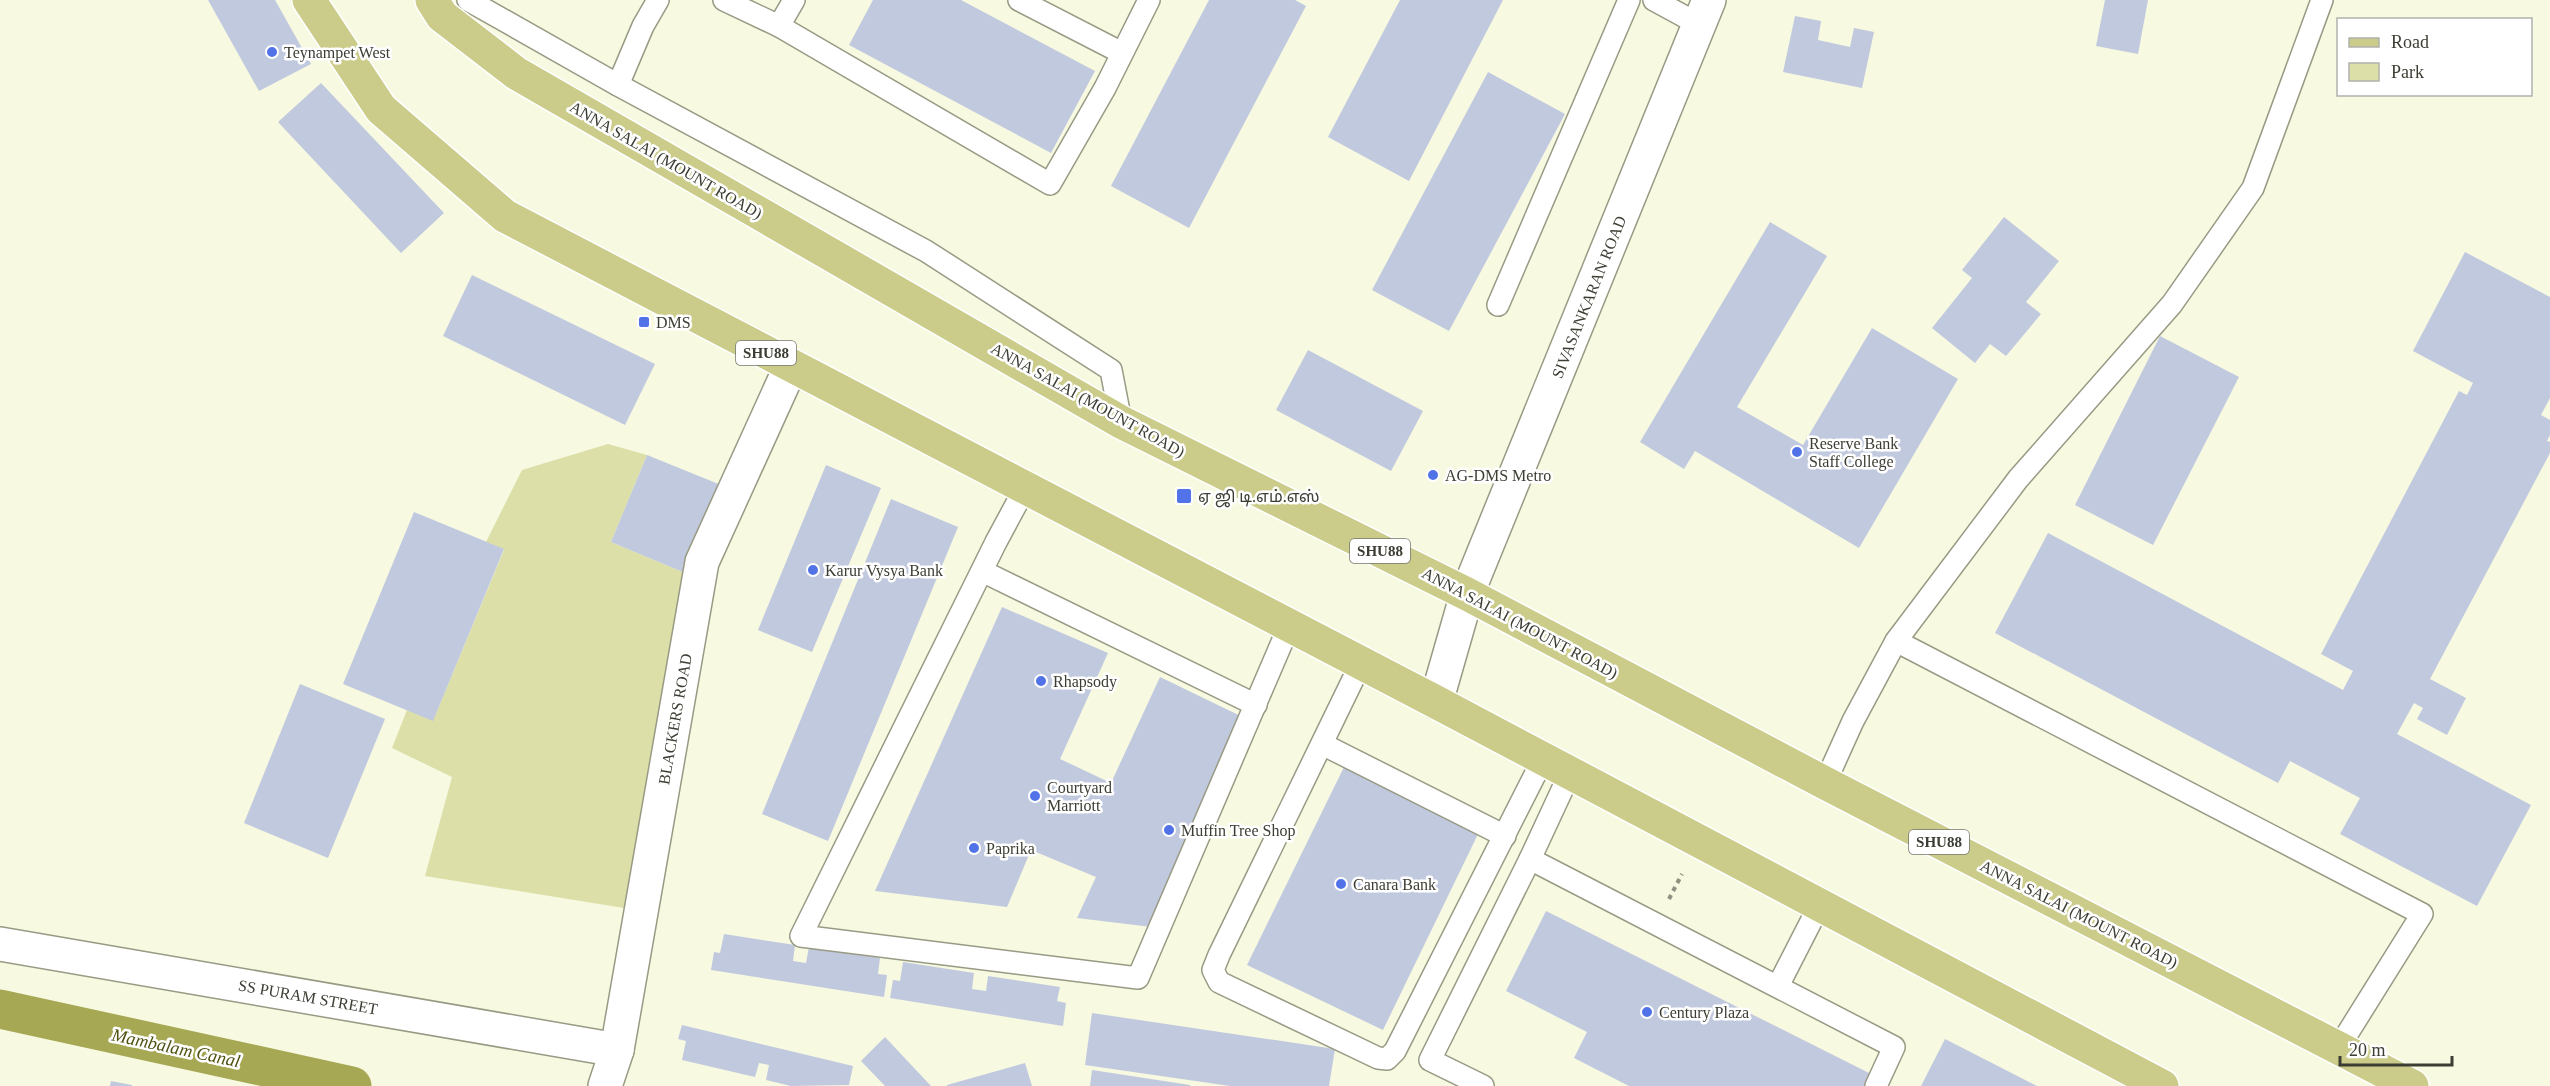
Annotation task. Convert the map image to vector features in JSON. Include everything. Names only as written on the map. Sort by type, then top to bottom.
[{"type":"main road","name":"SHU88","points":[[309,0],[381,110],[505,216],[1436,702],[2162,1086]]},
{"type":"main road","name":"ANNA SALAI (MOUNT ROAD)","points":[[432,0],[442,16],[525,79],[1121,422],[1467,594],[1825,783],[2412,1086]]},
{"type":"street","name":"SIVASANKARAN ROAD","points":[[1436,702],[1467,594],[1705,12]]},
{"type":"street","name":"BLACKERS ROAD","points":[[605,1086],[617,1050],[702,562],[790,366]]},
{"type":"street","name":"SS PURAM STREET","points":[[0,944],[617,1050]]},
{"type":"lane","points":[[468,0],[926,251],[1111,370],[1121,422]]},
{"type":"lane","points":[[618,84],[643,26],[658,0]]},
{"type":"lane","points":[[724,0],[779,26],[1050,184],[1149,0]]},
{"type":"lane","points":[[779,26],[794,0]]},
{"type":"lane","points":[[1019,0],[1122,53]]},
{"type":"lane","points":[[1498,305],[1629,0]]},
{"type":"lane","points":[[1654,0],[1705,12]]},
{"type":"lane","points":[[1825,783],[1853,721],[1896,641],[2018,479],[2172,304],[2253,188],[2322,0]]},
{"type":"lane","points":[[1026,488],[982,571],[801,936],[1138,978],[1289,626]]},
{"type":"lane","points":[[982,571],[1256,705]]},
{"type":"lane","points":[[1896,641],[2422,914],[2339,1047]]},
{"type":"lane","points":[[1361,663],[1219,955],[1213,970],[1219,982],[1378,1058],[1387,1059],[1395,1052],[1505,836],[1557,766]]},
{"type":"lane","points":[[1322,744],[1505,836]]},
{"type":"lane","points":[[1483,1086],[1430,1060],[1530,859],[1557,766]]},
{"type":"lane","points":[[1530,859],[1894,1047],[1876,1086]]},
{"type":"lane","points":[[1778,986],[1820,904]]},
{"type":"path","points":[[1656,923],[1699,841]]},
{"type":"green space","points":[[608,444],[647,455],[611,542],[690,575],[630,909],[425,876],[452,777],[392,748],[407,710],[437,711],[504,550],[486,542],[522,470]]},
{"type":"building","points":[[208,0],[275,0],[311,64],[259,91]]},
{"type":"building","points":[[873,0],[961,0],[1095,71],[1051,153],[849,45]]},
{"type":"building","points":[[1209,0],[1295,0],[1306,6],[1189,228],[1111,186]]},
{"type":"building","points":[[1400,0],[1503,0],[1409,181],[1328,137]]},
{"type":"building","points":[[2105,0],[2148,0],[2138,54],[2096,46]]},
{"type":"building","points":[[1795,16],[1821,21],[1818,40],[1850,47],[1854,28],[1874,32],[1862,88],[1783,72]]},
{"type":"building","points":[[1488,72],[1565,114],[1449,331],[1372,290]]},
{"type":"building","points":[[321,83],[444,213],[401,253],[278,122]]},
{"type":"building","points":[[2004,217],[2059,261],[2026,302],[2041,314],[2006,356],[1990,344],[1975,363],[1932,328],[1972,278],[1962,270]]},
{"type":"building","points":[[1770,222],[1827,256],[1737,407],[1803,445],[1872,328],[1958,379],[1859,548],[1695,451],[1684,469],[1640,442]]},
{"type":"building","points":[[2465,252],[2550,297],[2550,398],[2541,415],[2550,420],[2550,435],[2547,441],[2550,442],[2550,453],[2430,679],[2466,698],[2447,735],[2417,719],[2423,708],[2414,703],[2397,734],[2531,805],[2477,906],[2340,834],[2360,798],[2290,761],[2278,783],[1995,633],[2048,533],[2343,690],[2353,671],[2321,654],[2459,391],[2467,395],[2473,383],[2413,351]]},
{"type":"building","points":[[472,275],[655,364],[625,425],[443,336]]},
{"type":"building","points":[[2160,336],[2239,377],[2153,545],[2075,505]]},
{"type":"building","points":[[1308,350],[1423,411],[1391,471],[1276,410]]},
{"type":"building","points":[[647,455],[726,487],[690,575],[611,542]]},
{"type":"building","points":[[826,465],[881,488],[812,652],[758,630]]},
{"type":"building","points":[[891,499],[958,527],[828,841],[762,814]]},
{"type":"building","points":[[414,512],[504,549],[433,721],[343,684]]},
{"type":"building","points":[[1002,607],[1108,653],[1060,759],[1111,783],[1160,677],[1255,723],[1160,928],[1077,918],[1096,877],[1031,850],[1007,907],[875,891]]},
{"type":"building","points":[[300,684],[385,719],[328,858],[244,823]]},
{"type":"building","points":[[1345,765],[1480,830],[1383,1030],[1247,965]]},
{"type":"building","name":"Century Plaza","points":[[1546,911],[1871,1074],[1865,1086],[1629,1086],[1574,1058],[1587,1032],[1506,991]]},
{"type":"building","points":[[724,934],[795,945],[793,961],[806,963],[809,947],[880,958],[878,974],[887,975],[884,997],[711,970],[714,952],[720,953]]},
{"type":"building","points":[[903,962],[974,973],[972,989],[986,991],[988,976],[1060,987],[1057,1001],[1066,1003],[1063,1026],[890,998],[893,980],[900,981]]},
{"type":"building","points":[[1092,1013],[1335,1049],[1329,1086],[1230,1086],[1085,1065]]},
{"type":"building","points":[[682,1025],[853,1066],[849,1085],[791,1086],[766,1080],[769,1065],[759,1063],[755,1077],[682,1060],[686,1041],[678,1039]]},
{"type":"building","points":[[885,1037],[931,1086],[885,1086],[861,1061]]},
{"type":"building","points":[[1945,1039],[2037,1086],[1921,1086]]},
{"type":"building","points":[[1025,1063],[1032,1086],[947,1086],[947,1085]]},
{"type":"building","points":[[1092,1070],[1190,1085],[1190,1086],[1090,1086]]},
{"type":"building","points":[[111,1081],[132,1085],[132,1086],[110,1086]]},
{"type":"waterway","name":"Mambalam Canal","points":[[0,1009],[352,1086]]},
{"type":"place","name":"Teynampet West","points":[[272,52]]},
{"type":"place","name":"DMS","points":[[644,322]]},
{"type":"place","name":"Reserve Bank Staff College","points":[[1797,452]]},
{"type":"place","name":"AG-DMS Metro","points":[[1433,475]]},
{"type":"place","name":"ஏ ஜி டி.எம்.எஸ்","points":[[1184,496]]},
{"type":"place","name":"Karur Vysya Bank","points":[[813,570]]},
{"type":"place","name":"Rhapsody","points":[[1041,681]]},
{"type":"place","name":"Courtyard Marriott","points":[[1035,796]]},
{"type":"place","name":"Muffin Tree Shop","points":[[1169,830]]},
{"type":"place","name":"Paprika","points":[[974,848]]},
{"type":"place","name":"Canara Bank","points":[[1341,884]]},
{"type":"place","name":"Century Plaza","points":[[1647,1012]]}]
